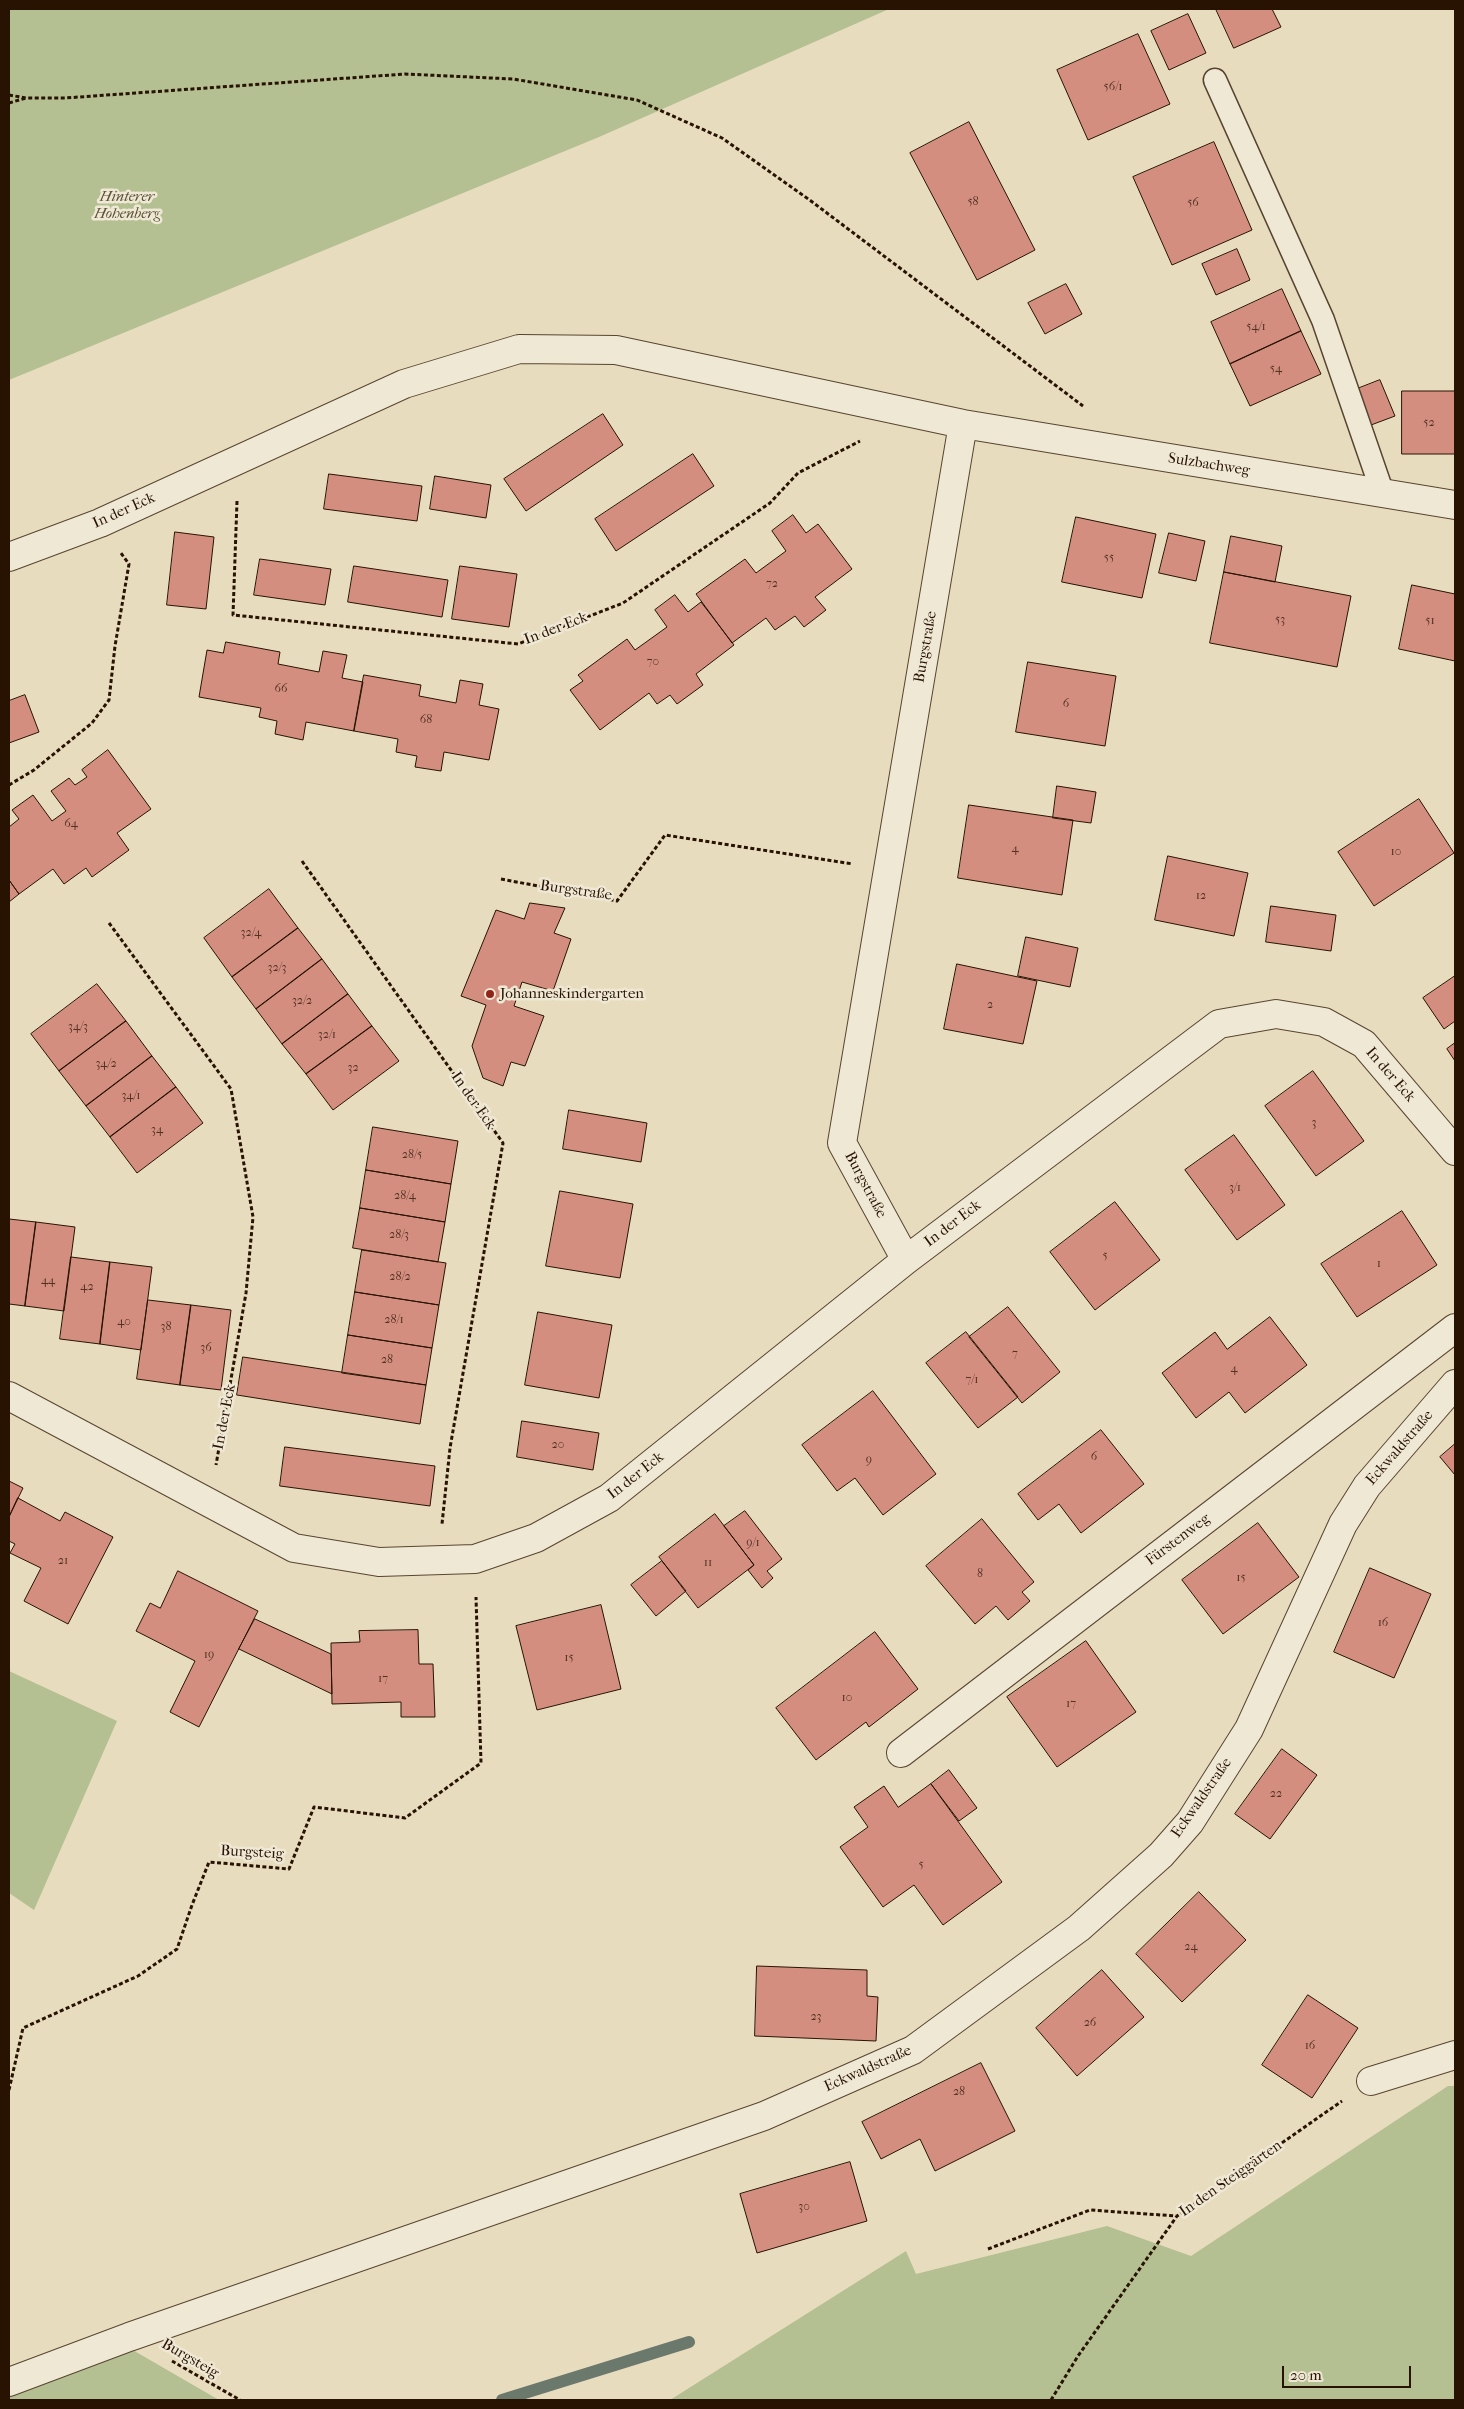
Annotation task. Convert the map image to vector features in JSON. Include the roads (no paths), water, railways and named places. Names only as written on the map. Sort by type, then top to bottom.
[{"type":"street","name":"In der Eck","points":[[9,557],[100,523],[404,384],[519,349],[616,350],[963,424]]},
{"type":"street","name":"Sulzbachweg","points":[[963,424],[1455,505]]},
{"type":"street","name":"Burgstraße","points":[[906,1260],[842,1143],[963,424]]},
{"type":"street","name":"In der Eck","points":[[9,1396],[294,1548],[379,1562],[475,1559],[536,1538],[609,1498],[906,1260],[1219,1024],[1276,1014],[1324,1022],[1364,1044],[1455,1151]]},
{"type":"street","name":"Fürstenweg","points":[[900,1753],[1455,1328]]},
{"type":"street","name":"Eckwaldstraße","points":[[9,2382],[129,2336],[764,2116],[913,2050],[1079,1928],[1161,1855],[1190,1822],[1249,1729],[1343,1524],[1367,1486],[1455,1384]]},
{"type":"street","points":[[1371,2081],[1455,2055]]},
{"type":"lane","points":[[1215,80],[1323,320],[1383,494]]},
{"type":"waterway","points":[[502,2400],[689,2342]]},
{"type":"place","name":"Johanneskindergarten","points":[[490,994]]},
{"type":"park label","name":"Hinterer Hohenberg","points":[[127,206]]}]
